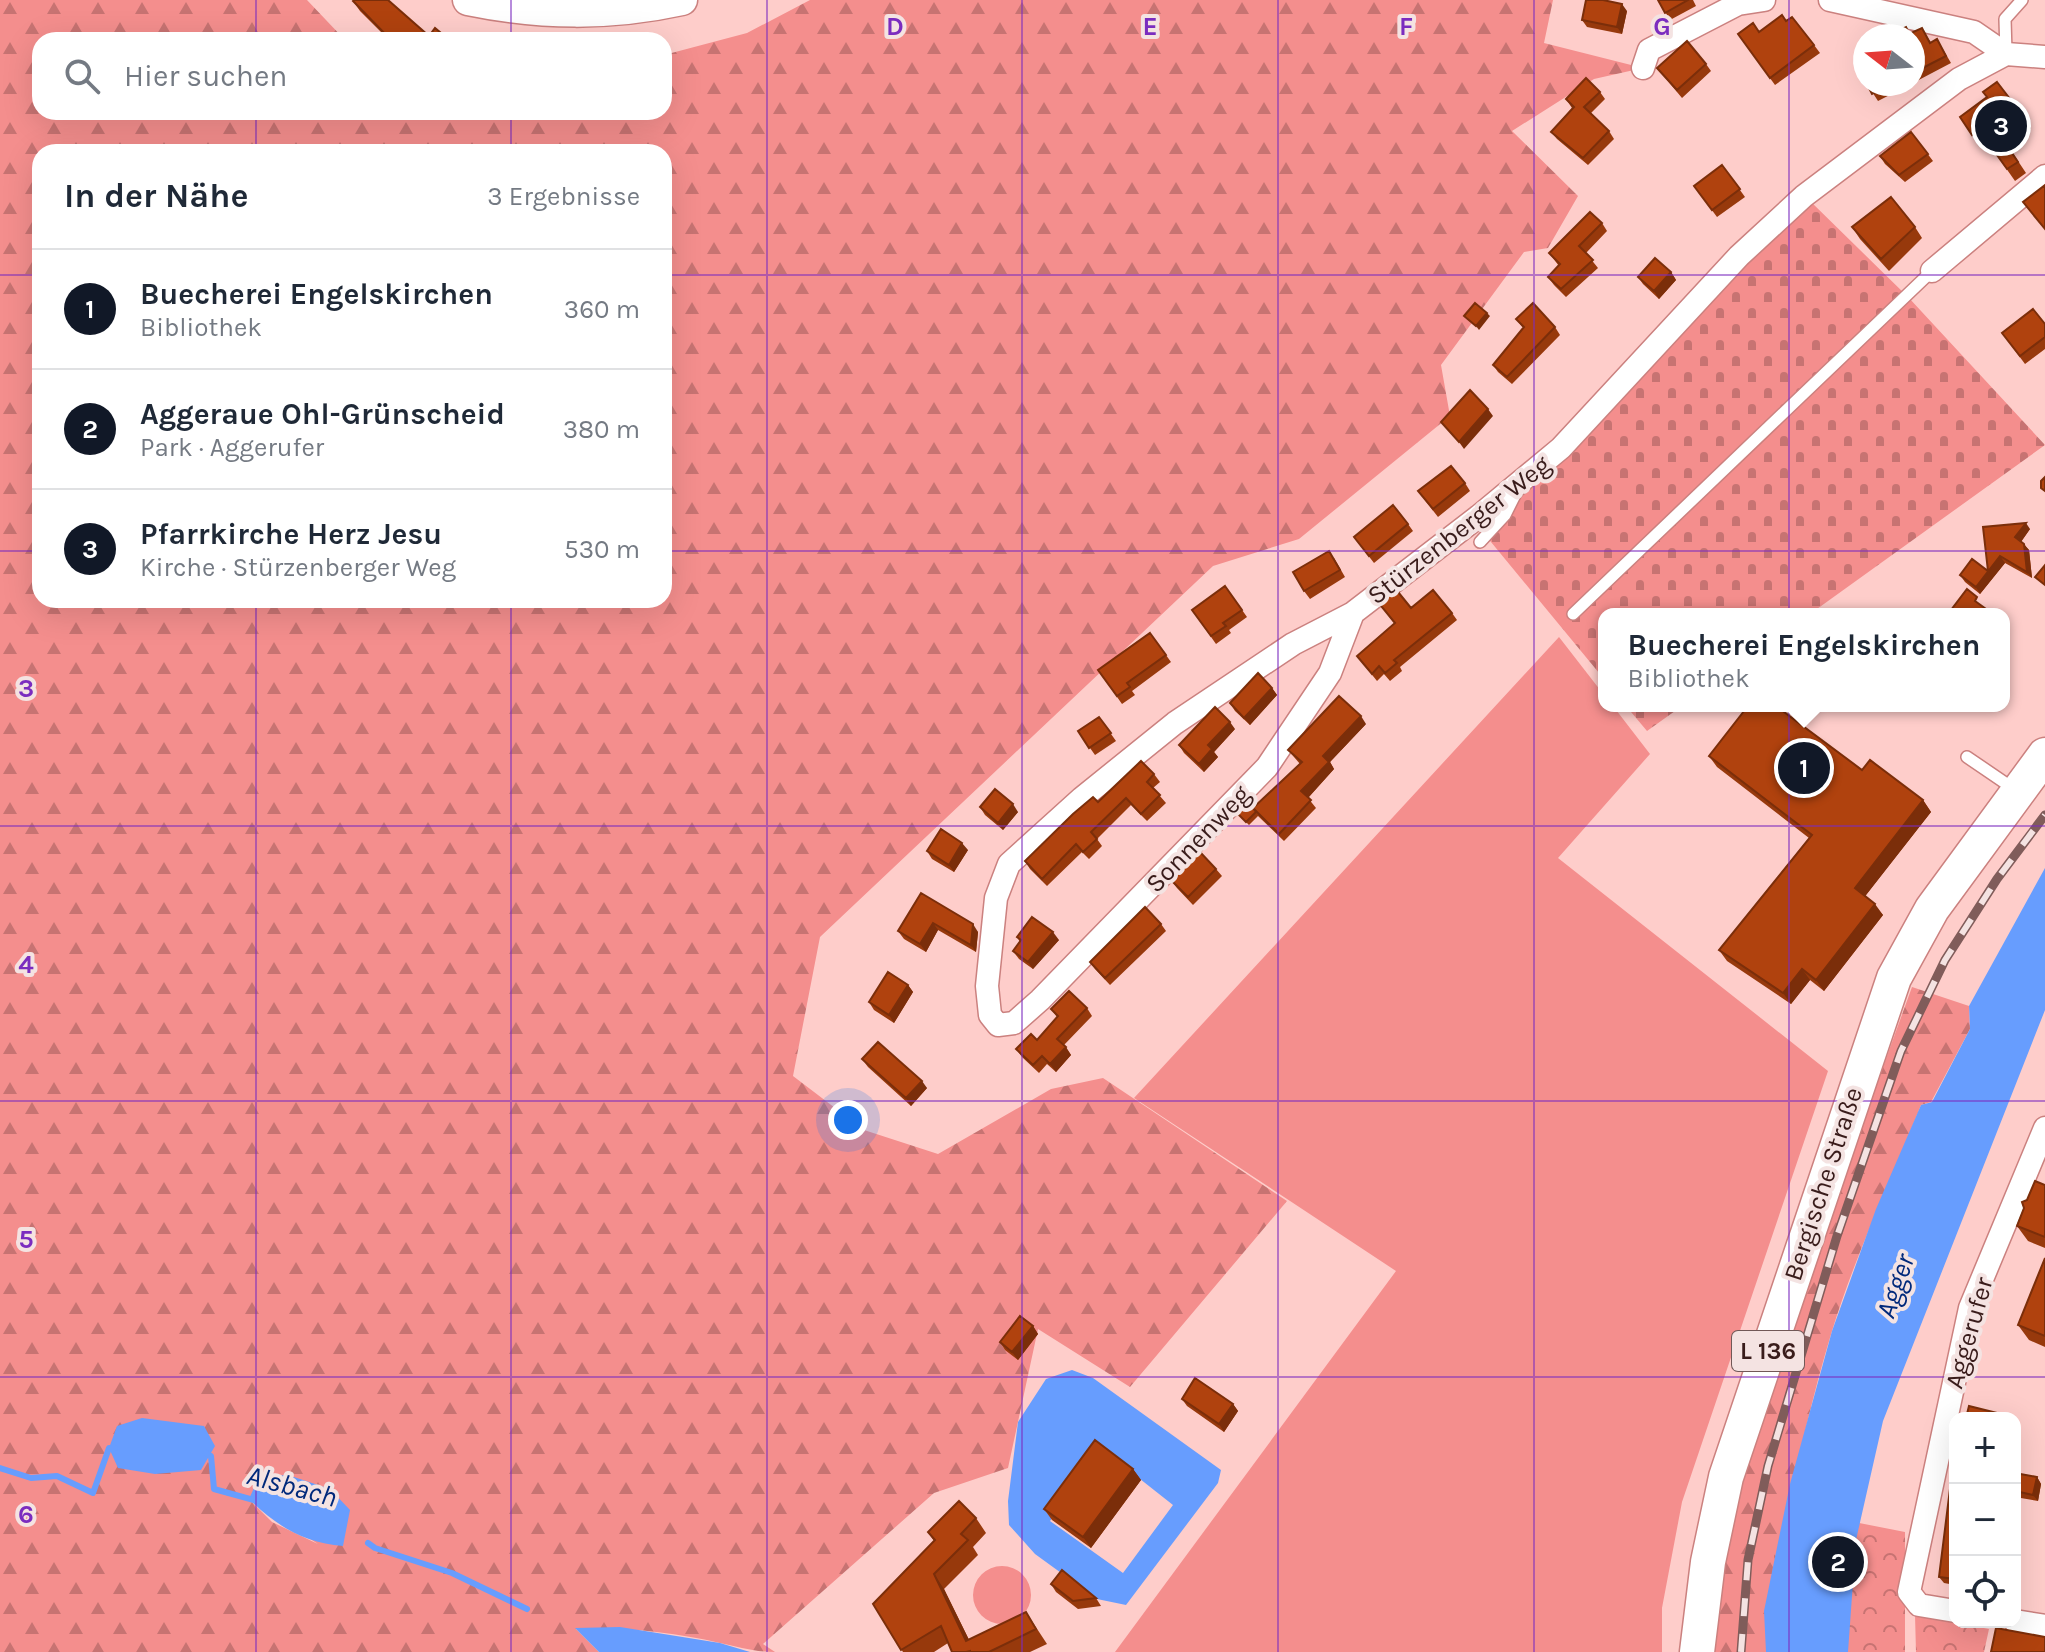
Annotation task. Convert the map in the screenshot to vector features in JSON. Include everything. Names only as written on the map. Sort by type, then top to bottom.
[{"type":"main road","name":"Bergische Straße","points":[[1697,1652],[1708,1562],[1726,1477],[1889,991],[1932,909],[2045,755]]},
{"type":"street","points":[[468,0],[519,10],[580,13],[631,11],[682,0]]},
{"type":"street","points":[[1643,68],[1649,50],[1738,4],[1764,0]]},
{"type":"street","points":[[1830,0],[1974,32],[2006,54],[2045,57]]},
{"type":"street","name":"Stürzenberger Weg","points":[[998,1025],[990,1015],[987,986],[996,898],[1009,864],[1082,798],[1175,723],[1293,644],[1353,613],[1521,483],[1561,448],[1739,256],[1804,196],[1959,79],[2006,54]]},
{"type":"street","points":[[1932,271],[2045,176]]},
{"type":"street","name":"Sonnenweg","points":[[998,1025],[1014,1023],[1040,1000],[1267,767],[1330,673],[1353,613]]},
{"type":"street","name":"Aggerufer","points":[[1949,1610],[1919,1605],[1909,1592],[1970,1308],[2045,1128]]},
{"type":"street","points":[[2021,1622],[2045,1626]]},
{"type":"lane","points":[[2006,54],[2005,19],[2022,0]]},
{"type":"lane","points":[[1573,614],[1932,271]]},
{"type":"lane","points":[[1480,542],[1505,515],[1521,483]]},
{"type":"lane","points":[[1967,757],[2018,791]]},
{"type":"green space","points":[[0,0],[307,0],[337,32],[32,32],[32,120],[672,120],[672,53],[747,33],[810,0],[1553,0],[1544,43],[1643,68],[1594,79],[1512,131],[1578,196],[1548,248],[1524,252],[1441,365],[1450,416],[1299,539],[1213,566],[820,937],[793,1076],[864,1130],[938,1154],[1051,1089],[1103,1078],[1287,1201],[1130,1387],[1038,1329],[1008,1468],[934,1493],[763,1644],[775,1652],[666,1633],[576,1629],[599,1652],[0,1652]],"holes":[[[249,1499],[318,1544],[272,1522]]]},
{"type":"green space","points":[[1808,199],[1909,298],[2045,445],[1818,608],[1598,608],[1598,672],[1477,525]]},
{"type":"green space","points":[[1559,637],[1598,687],[1598,712],[1618,712],[1650,754],[1558,858],[1828,1071],[1682,1502],[1662,1608],[1662,1652],[1115,1652],[1396,1271],[1134,1098]]},
{"type":"green space","points":[[1631,712],[1674,712],[1647,731]]},
{"type":"green space","points":[[1912,987],[1969,1006],[1970,1029],[1931,1102],[1921,1105],[1841,1302],[1801,1450],[1766,1652],[1709,1652],[1740,1462]]},
{"type":"green space","points":[[1783,1508],[1905,1532],[1905,1652],[1764,1652],[1776,1538]]},
{"type":"green space","points":[[1002,1566],[1013,1568],[1022,1575],[1029,1584],[1029,1606],[1022,1615],[1013,1622],[1002,1624],[991,1622],[982,1615],[975,1606],[973,1595],[975,1584],[982,1575],[991,1568]]},
{"type":"green space","points":[[1915,1615],[1949,1621],[1949,1628],[1989,1629],[1984,1652],[1916,1652]]},
{"type":"water","name":"Agger","points":[[2045,868],[2045,1010],[1883,1421],[1856,1540],[1848,1652],[1766,1652],[1764,1611],[1790,1484],[1832,1331],[1876,1209],[1921,1105],[1932,1102],[1970,1029],[1969,1006]]},
{"type":"water","points":[[1072,1370],[1093,1378],[1221,1470],[1218,1483],[1126,1605],[1097,1599],[1035,1554],[1009,1525],[1008,1501],[1018,1422],[1046,1379]],"holes":[[[1102,1449],[1173,1505],[1123,1573],[1050,1521]]]},
{"type":"water","points":[[142,1418],[204,1426],[215,1446],[201,1470],[155,1474],[118,1468],[109,1448],[117,1426]]},
{"type":"water","points":[[288,1475],[330,1489],[350,1510],[343,1546],[292,1532],[249,1499],[259,1477]]},
{"type":"water","points":[[620,1627],[720,1643],[750,1652],[599,1652],[575,1628]]},
{"type":"building","points":[[388,0],[424,32],[383,32],[353,1]]},
{"type":"building","points":[[1586,0],[1622,4],[1617,27],[1582,20]]},
{"type":"building","points":[[1658,0],[1688,0],[1665,13]]},
{"type":"building","points":[[1782,15],[1786,21],[1792,17],[1814,45],[1770,78],[1738,34],[1753,23],[1759,32]]},
{"type":"building","points":[[1925,34],[1930,43],[1937,39],[1946,56],[1925,67]]},
{"type":"building","points":[[1687,41],[1706,64],[1677,90],[1657,68]]},
{"type":"building","points":[[1586,78],[1600,92],[1584,107],[1609,131],[1583,158],[1551,132],[1574,107],[1566,99]]},
{"type":"building","points":[[1997,82],[2023,116],[2002,138],[2018,162],[2007,169],[1979,130],[1972,135],[1960,117],[1987,97],[1983,92]]},
{"type":"building","points":[[1911,132],[1928,154],[1899,175],[1880,156]]},
{"type":"building","points":[[1722,165],[1740,189],[1712,210],[1694,186]]},
{"type":"building","points":[[2045,185],[2045,229],[2023,202]]},
{"type":"building","points":[[1891,197],[1915,227],[1881,259],[1852,227]]},
{"type":"building","points":[[1590,212],[1602,223],[1579,246],[1593,260],[1561,289],[1548,277],[1560,264],[1549,253]]},
{"type":"building","points":[[1655,258],[1671,272],[1654,291],[1638,277]]},
{"type":"building","points":[[1475,303],[1487,313],[1476,326],[1464,316]]},
{"type":"building","points":[[1533,303],[1555,327],[1507,377],[1493,365],[1524,327],[1516,319]]},
{"type":"building","points":[[2033,309],[2045,324],[2045,337],[2020,356],[2002,333]]},
{"type":"building","points":[[1470,390],[1488,409],[1459,442],[1441,422]]},
{"type":"building","points":[[1451,466],[1465,483],[1433,509],[1418,491]]},
{"type":"building","points":[[2045,477],[2045,491],[2041,488],[2041,481]]},
{"type":"building","points":[[1393,505],[1408,524],[1369,556],[1354,537]]},
{"type":"building","points":[[2026,523],[2015,537],[2024,544],[2027,572],[2000,556],[1976,587],[1960,575],[1972,559],[1988,571],[1983,527]]},
{"type":"building","points":[[1329,551],[1340,570],[1304,591],[1293,572]]},
{"type":"building","points":[[2045,565],[2045,585],[2035,577]]},
{"type":"building","points":[[1225,586],[1242,610],[1211,636],[1192,610]]},
{"type":"building","points":[[1394,587],[1411,608],[1433,590],[1452,613],[1394,660],[1397,663],[1385,673],[1379,666],[1372,674],[1357,656],[1395,623],[1377,601]]},
{"type":"building","points":[[1967,589],[1985,608],[1953,608]]},
{"type":"building","points":[[1150,633],[1166,655],[1127,683],[1130,687],[1117,696],[1098,670]]},
{"type":"building","points":[[1258,673],[1272,688],[1244,718],[1230,703]]},
{"type":"building","points":[[1339,696],[1361,716],[1323,756],[1329,762],[1301,791],[1311,800],[1279,834],[1253,808],[1302,762],[1288,750]]},
{"type":"building","points":[[1215,707],[1230,722],[1208,745],[1212,749],[1199,764],[1179,745]]},
{"type":"building","points":[[1743,712],[1784,712],[1862,770],[1870,760],[1923,800],[1855,888],[1875,904],[1816,980],[1802,969],[1783,993],[1719,950],[1812,835],[1709,756]]},
{"type":"building","points":[[1099,717],[1111,733],[1089,748],[1078,731]]},
{"type":"building","points":[[1141,761],[1154,774],[1147,782],[1160,795],[1141,814],[1126,798],[1091,832],[1097,839],[1083,852],[1076,844],[1042,879],[1025,861],[1073,814],[1093,797],[1098,802]]},
{"type":"building","points":[[995,789],[1013,804],[998,823],[980,807]]},
{"type":"building","points":[[1248,800],[1255,806],[1256,812],[1246,822],[1236,812]]},
{"type":"building","points":[[941,829],[962,843],[949,865],[927,851]]},
{"type":"building","points":[[1200,852],[1216,869],[1188,897],[1171,880]]},
{"type":"building","points":[[921,893],[973,924],[971,945],[933,923],[920,944],[898,931]]},
{"type":"building","points":[[1145,907],[1161,924],[1105,978],[1090,962]]},
{"type":"building","points":[[1032,917],[1053,932],[1028,962],[1013,951],[1021,940],[1017,937]]},
{"type":"building","points":[[888,972],[908,985],[889,1015],[869,1002]]},
{"type":"building","points":[[1069,991],[1087,1008],[1057,1039],[1066,1047],[1050,1064],[1042,1056],[1033,1065],[1016,1049],[1031,1034],[1037,1040],[1058,1016],[1051,1009]]},
{"type":"building","points":[[878,1042],[922,1081],[906,1098],[862,1059]]},
{"type":"building","points":[[2035,1181],[2045,1185],[2045,1237],[2017,1226],[2024,1208],[2022,1202],[2027,1200]]},
{"type":"building","points":[[2045,1258],[2045,1336],[2018,1325]]},
{"type":"building","points":[[1020,1316],[1033,1326],[1012,1352],[1000,1342]]},
{"type":"building","points":[[1195,1378],[1233,1404],[1219,1424],[1182,1399]]},
{"type":"building","points":[[1969,1406],[1993,1412],[1968,1412]]},
{"type":"building","points":[[1095,1440],[1133,1469],[1083,1537],[1044,1509]]},
{"type":"building","points":[[2021,1474],[2037,1477],[2033,1495],[2021,1492]]},
{"type":"building","points":[[1949,1497],[1949,1578],[1939,1577]]},
{"type":"building","points":[[959,1501],[976,1518],[961,1534],[968,1540],[934,1574],[966,1641],[1026,1612],[1036,1629],[989,1652],[952,1652],[941,1626],[901,1650],[873,1604],[935,1540],[928,1532]]},
{"type":"building","points":[[1062,1570],[1096,1598],[1073,1601],[1051,1584]]},
{"type":"building","points":[[1996,1628],[2045,1637],[2045,1652],[1991,1652]]},
{"type":"waterway","name":"Alsbach","points":[[0,1468],[31,1478],[57,1476],[93,1493],[109,1448],[115,1448]]},
{"type":"waterway","name":"Alsbach","points":[[206,1453],[211,1456],[214,1489],[257,1501]]},
{"type":"waterway","name":"Alsbach","points":[[368,1543],[452,1573],[527,1609]]},
{"type":"railway","points":[[1741,1652],[1748,1560],[1768,1466],[1837,1236],[1901,1051],[1945,960],[1997,879],[2045,815]]},
{"type":"place","name":"Pfarrkirche Herz Jesu","points":[[2001,126]]},
{"type":"place","name":"Buecherei Engelskirchen","points":[[1804,768]]},
{"type":"place","name":"Aggeraue Ohl-Grünscheid","points":[[1838,1562]]}]
